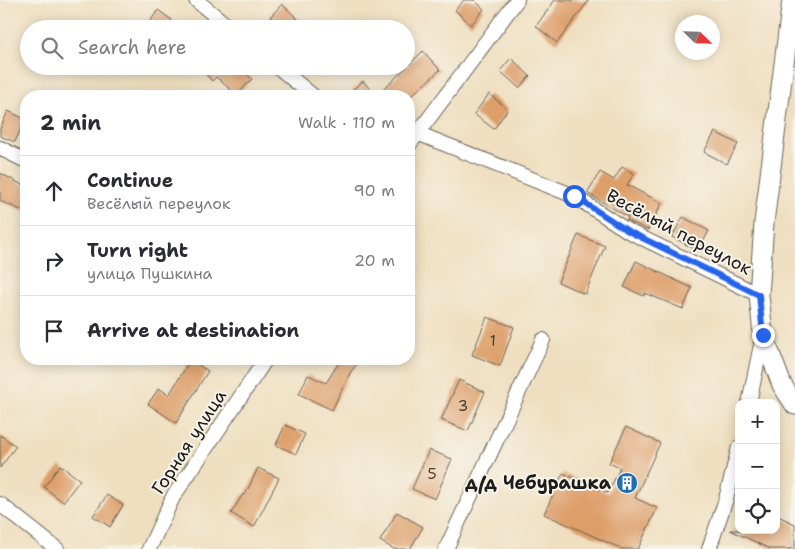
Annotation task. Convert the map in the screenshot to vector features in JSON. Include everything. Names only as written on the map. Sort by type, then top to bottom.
[{"type":"main road","points":[[792,0],[764,224],[759,295],[763,335],[782,385],[795,405]]},
{"type":"street","points":[[196,0],[220,20]]},
{"type":"street","points":[[415,136],[517,0]]},
{"type":"street","points":[[288,75],[306,90]]},
{"type":"street","name":"Весёлый переулок","points":[[417,133],[574,196],[628,231],[759,295]]},
{"type":"street","points":[[0,148],[20,158]]},
{"type":"street","points":[[750,399],[763,335]]},
{"type":"street","points":[[446,549],[542,340]]},
{"type":"street","name":"Горная улица","points":[[149,549],[173,497],[262,365]]},
{"type":"street","points":[[709,549],[726,499],[735,463]]},
{"type":"street","points":[[0,504],[57,549]]},
{"type":"building","points":[[464,0],[474,0],[484,9],[471,25],[455,10]]},
{"type":"building","points":[[555,0],[589,0],[557,43],[536,26]]},
{"type":"building","points":[[282,4],[298,19],[273,20],[270,17]]},
{"type":"building","points":[[158,10],[172,20],[151,20]]},
{"type":"building","points":[[423,51],[440,70],[415,92],[415,90],[383,90],[398,75],[415,75],[415,59]]},
{"type":"building","points":[[511,58],[530,76],[519,88],[500,71]]},
{"type":"building","points":[[206,75],[248,75],[252,79],[242,90],[231,90],[216,77],[212,81]]},
{"type":"building","points":[[363,81],[371,90],[352,90]]},
{"type":"building","points":[[489,94],[508,109],[494,129],[474,114]]},
{"type":"building","points":[[8,111],[20,117],[20,130],[15,142],[0,136],[0,129]]},
{"type":"building","points":[[715,132],[738,144],[727,164],[704,152]]},
{"type":"building","points":[[622,167],[634,174],[627,185],[662,203],[648,230],[627,220],[628,217],[587,193],[600,172],[614,180]]},
{"type":"building","points":[[0,173],[20,184],[20,209],[0,201]]},
{"type":"building","points":[[683,217],[709,231],[698,251],[672,237]]},
{"type":"building","points":[[578,235],[605,246],[585,294],[558,282]]},
{"type":"building","points":[[636,261],[692,288],[683,309],[645,293],[644,296],[624,287]]},
{"type":"building","points":[[487,317],[514,327],[500,366],[472,355]]},
{"type":"building","points":[[187,365],[198,365],[208,371],[176,423],[148,404],[159,388],[169,395]]},
{"type":"building","points":[[337,365],[356,365],[350,373],[332,410],[299,394],[308,375],[326,383]]},
{"type":"building","points":[[459,380],[485,392],[468,431],[441,420]]},
{"type":"building","points":[[285,425],[305,434],[296,454],[276,445]]},
{"type":"building","name":"д/д Чебурашка","points":[[626,427],[660,443],[635,498],[657,508],[638,549],[622,549],[544,514],[563,473],[608,493],[620,468],[609,463]]},
{"type":"building","points":[[0,435],[16,446],[0,468]]},
{"type":"building","points":[[429,450],[452,459],[435,499],[412,489]]},
{"type":"building","points":[[60,465],[80,480],[63,502],[44,487]]},
{"type":"building","points":[[258,468],[279,478],[254,527],[231,513],[243,494],[245,495]]},
{"type":"building","points":[[107,495],[123,505],[110,527],[93,516]]},
{"type":"building","points":[[397,512],[423,527],[410,549],[394,549],[380,541]]},
{"type":"building","points":[[780,517],[795,524],[795,549],[770,549],[738,534],[780,534]]},
{"type":"place","name":"д/д Чебурашка","points":[[627,483]]},
{"type":"route","points":[[574,196],[628,231],[759,295],[763,335]]}]
